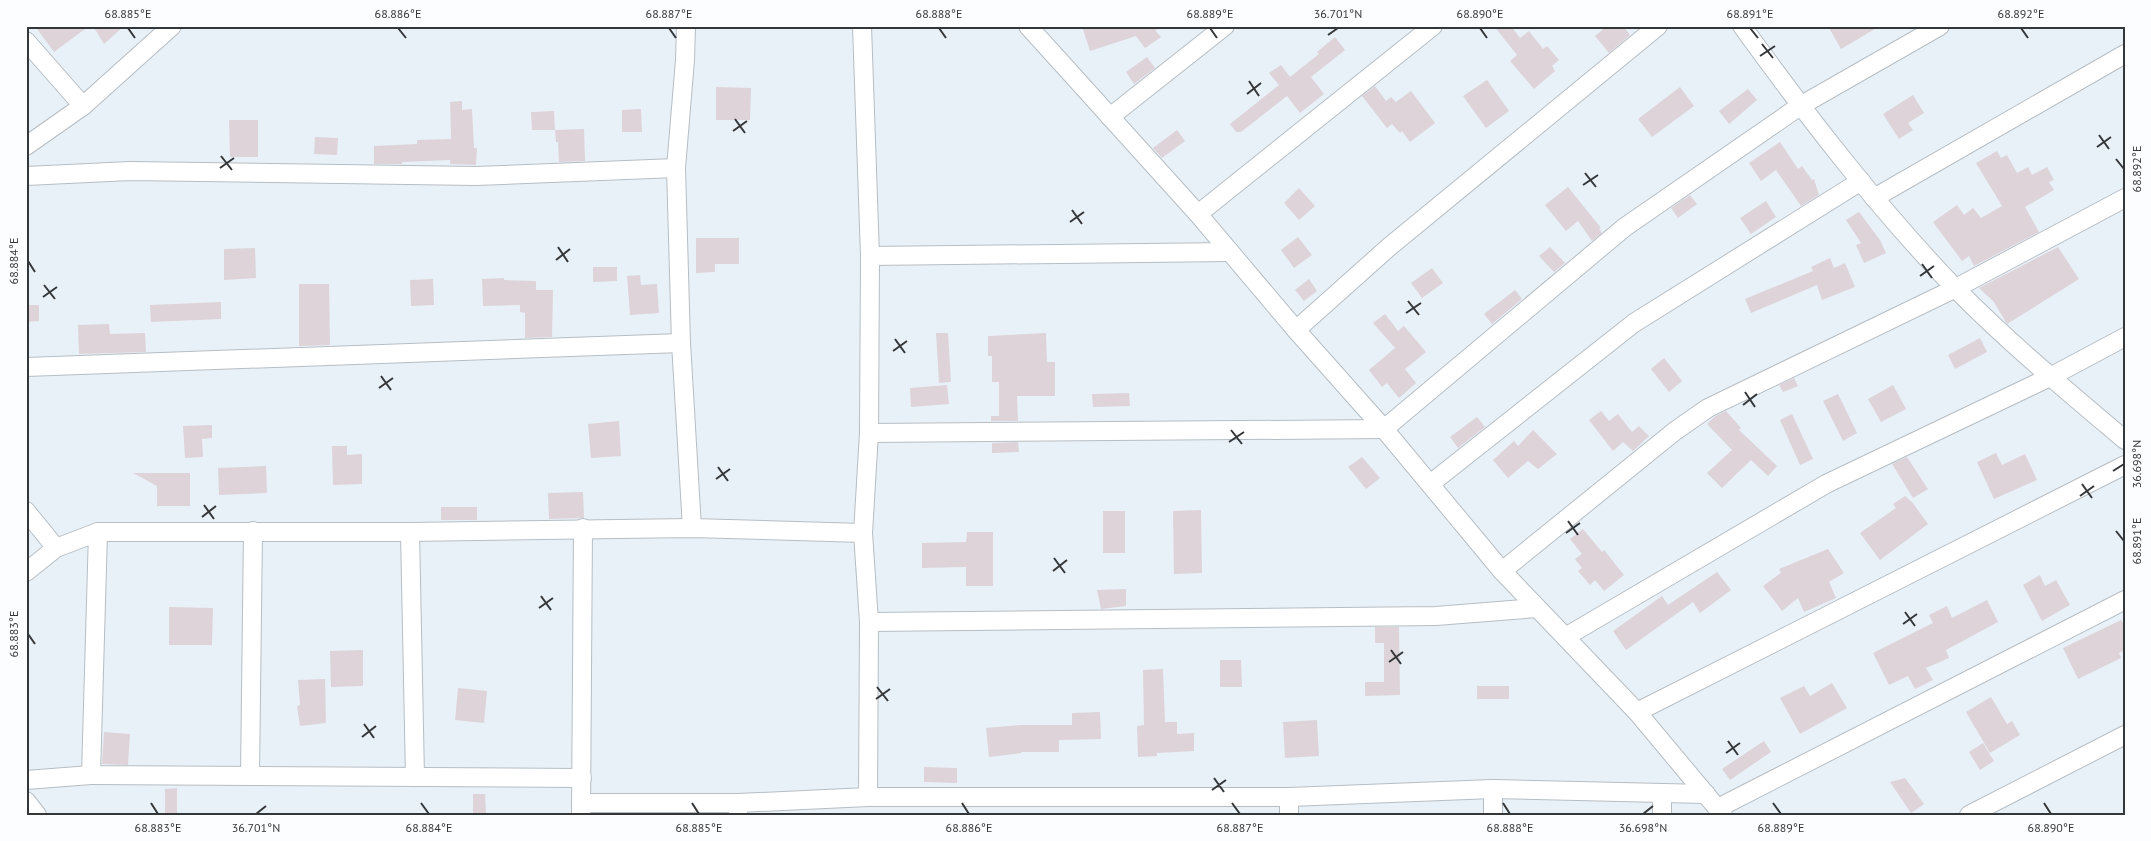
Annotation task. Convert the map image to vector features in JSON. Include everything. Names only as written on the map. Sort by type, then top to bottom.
[{"type":"street","points":[[686,26],[676,168],[681,342],[692,528]]},
{"type":"street","points":[[862,26],[870,256],[869,433],[863,533],[869,622],[868,796]]},
{"type":"street","points":[[1028,26],[1198,214],[1296,330],[1384,429],[1502,570],[1638,712],[1720,812],[2125,600]]},
{"type":"street","points":[[1110,117],[1225,26]]},
{"type":"street","points":[[1198,214],[1433,26]]},
{"type":"street","points":[[1296,330],[1389,248],[1658,26]]},
{"type":"street","points":[[1742,26],[1800,106],[1874,198],[1956,288],[2050,377],[2125,440]]},
{"type":"street","points":[[869,433],[1384,429],[1625,227],[1800,106],[1940,26]]},
{"type":"street","points":[[26,146],[83,106],[169,27]]},
{"type":"street","points":[[26,41],[83,106]]},
{"type":"street","points":[[1874,198],[2125,54]]},
{"type":"street","points":[[26,176],[130,171],[476,176],[676,168]]},
{"type":"street","points":[[1430,484],[1634,323],[1861,181]]},
{"type":"street","points":[[1502,570],[1675,431],[1708,408],[1956,288],[2125,198]]},
{"type":"street","points":[[870,256],[1230,252]]},
{"type":"street","points":[[1567,636],[1826,484],[2050,377],[2125,337]]},
{"type":"street","points":[[26,367],[681,342]]},
{"type":"street","points":[[1638,712],[2125,464]]},
{"type":"street","points":[[26,512],[56,548]]},
{"type":"street","points":[[26,572],[56,548],[98,532],[410,532],[583,528],[692,528],[863,533]]},
{"type":"street","points":[[583,528],[581,809],[738,809],[868,796],[1289,797],[1493,789],[1662,795],[1706,794]]},
{"type":"street","points":[[250,776],[253,531]]},
{"type":"street","points":[[91,775],[98,532]]},
{"type":"street","points":[[410,532],[415,777]]},
{"type":"street","points":[[869,622],[1436,616],[1537,608]]},
{"type":"street","points":[[1969,815],[2125,735]]},
{"type":"street","points":[[26,780],[91,775],[582,778]]},
{"type":"street","points":[[1493,789],[1494,815]]},
{"type":"street","points":[[1662,795],[1662,815]]},
{"type":"street","points":[[1289,797],[1289,815]]},
{"type":"street","points":[[26,801],[37,815]]},
{"type":"building","points":[[35,26],[89,26],[54,52]]},
{"type":"building","points":[[93,26],[124,26],[104,44]]},
{"type":"building","points":[[1082,26],[1158,26],[1159,29],[1155,30],[1161,37],[1145,48],[1136,36],[1090,51]]},
{"type":"building","points":[[1494,26],[1511,26],[1520,38],[1529,31],[1543,49],[1547,46],[1559,60],[1552,66],[1555,71],[1534,89],[1510,61],[1517,55]]},
{"type":"building","points":[[1607,26],[1623,26],[1630,35],[1609,53],[1595,36]]},
{"type":"building","points":[[1828,26],[1880,26],[1841,49]]},
{"type":"building","points":[[1335,37],[1345,50],[1311,77],[1324,94],[1300,113],[1287,96],[1241,132],[1236,132],[1230,124],[1279,85],[1269,73],[1281,65],[1290,77],[1319,54],[1317,52]]},
{"type":"building","points":[[1147,57],[1155,68],[1134,84],[1126,72]]},
{"type":"building","points":[[1487,80],[1509,111],[1486,128],[1463,96]]},
{"type":"building","points":[[1375,86],[1386,101],[1391,97],[1396,102],[1411,91],[1435,123],[1410,142],[1402,131],[1400,133],[1392,124],[1387,128],[1362,96]]},
{"type":"building","points":[[716,87],[751,88],[750,120],[716,120]]},
{"type":"building","points":[[1680,87],[1694,106],[1652,137],[1638,119]]},
{"type":"building","points":[[1748,89],[1757,100],[1729,124],[1719,111]]},
{"type":"building","points":[[1913,95],[1924,113],[1908,123],[1913,130],[1899,139],[1883,114]]},
{"type":"building","points":[[462,101],[462,110],[472,109],[474,148],[477,148],[476,165],[450,164],[450,160],[374,164],[374,146],[417,144],[417,140],[451,139],[450,102]]},
{"type":"building","points":[[641,109],[642,132],[622,132],[622,110]]},
{"type":"building","points":[[554,111],[555,130],[532,130],[531,112]]},
{"type":"building","points":[[229,120],[258,120],[258,157],[230,157]]},
{"type":"building","points":[[584,129],[585,161],[559,162],[555,130]]},
{"type":"building","points":[[1177,130],[1185,141],[1162,158],[1153,148]]},
{"type":"building","points":[[315,137],[338,138],[337,155],[314,154]]},
{"type":"building","points":[[1780,142],[1798,169],[1802,166],[1812,180],[1814,179],[1819,195],[1801,206],[1776,170],[1761,181],[1749,163]]},
{"type":"building","points":[[1997,151],[2001,158],[2007,155],[2017,173],[2028,167],[2032,175],[2047,167],[2054,180],[2049,182],[2054,190],[2025,207],[2039,232],[1974,266],[1969,256],[1962,261],[1933,222],[1957,205],[1964,215],[1973,208],[1981,218],[2002,206],[1976,163]]},
{"type":"building","points":[[1568,187],[1601,228],[1599,229],[1602,233],[1592,241],[1578,221],[1566,231],[1545,205]]},
{"type":"building","points":[[1299,188],[1315,206],[1299,220],[1284,203]]},
{"type":"building","points":[[1690,195],[1697,204],[1678,218],[1671,208]]},
{"type":"building","points":[[1766,201],[1776,217],[1751,234],[1740,218]]},
{"type":"building","points":[[1859,212],[1880,240],[1886,253],[1864,263],[1856,245],[1861,243],[1846,220]]},
{"type":"building","points":[[1298,237],[1312,255],[1294,268],[1281,250]]},
{"type":"building","points":[[696,238],[739,238],[739,264],[715,264],[715,272],[696,273]]},
{"type":"building","points":[[1550,247],[1565,263],[1554,272],[1539,256]]},
{"type":"building","points":[[2058,247],[2079,279],[2007,324],[1994,302],[1979,288]]},
{"type":"building","points":[[255,248],[256,278],[224,280],[224,249]]},
{"type":"building","points":[[1830,258],[1834,268],[1845,263],[1855,287],[1822,300],[1817,285],[1751,313],[1745,299],[1813,271],[1811,267]]},
{"type":"building","points":[[593,267],[617,267],[617,281],[593,282]]},
{"type":"building","points":[[1432,268],[1443,283],[1422,298],[1411,283]]},
{"type":"building","points":[[640,275],[641,285],[657,284],[659,313],[630,315],[627,276]]},
{"type":"building","points":[[504,278],[504,280],[536,281],[536,290],[553,290],[552,337],[525,338],[525,313],[520,312],[520,305],[483,306],[482,279]]},
{"type":"building","points":[[433,279],[434,305],[411,306],[410,280]]},
{"type":"building","points":[[1309,279],[1317,291],[1304,301],[1295,290]]},
{"type":"building","points":[[299,284],[329,284],[330,345],[299,346]]},
{"type":"building","points":[[1515,290],[1522,299],[1492,324],[1484,314]]},
{"type":"building","points":[[221,302],[221,319],[151,322],[150,305]]},
{"type":"building","points":[[26,305],[39,305],[39,321],[26,322]]},
{"type":"building","points":[[1385,314],[1398,331],[1404,326],[1426,352],[1405,369],[1416,383],[1399,398],[1387,383],[1382,387],[1369,370],[1395,348],[1373,323]]},
{"type":"building","points":[[109,324],[110,334],[145,333],[146,352],[79,354],[78,325]]},
{"type":"building","points":[[936,333],[948,333],[951,382],[939,383]]},
{"type":"building","points":[[1046,333],[1047,362],[1055,362],[1055,396],[1017,396],[1018,421],[991,421],[991,416],[999,416],[999,382],[992,382],[992,356],[988,356],[988,336]]},
{"type":"building","points":[[1980,338],[1987,352],[1955,369],[1948,355]]},
{"type":"building","points":[[1664,358],[1682,381],[1669,392],[1651,369]]},
{"type":"building","points":[[1794,378],[1798,386],[1783,392],[1779,385]]},
{"type":"building","points":[[947,385],[949,404],[911,407],[910,388]]},
{"type":"building","points":[[1893,385],[1906,409],[1881,422],[1868,399]]},
{"type":"building","points":[[1129,393],[1130,406],[1093,407],[1092,394]]},
{"type":"building","points":[[1838,394],[1857,433],[1843,441],[1823,401]]},
{"type":"building","points":[[1601,411],[1609,421],[1618,414],[1632,432],[1639,426],[1649,436],[1633,451],[1623,442],[1613,451],[1589,420]]},
{"type":"building","points":[[1726,411],[1741,428],[1739,430],[1777,466],[1768,476],[1751,460],[1722,488],[1707,473],[1732,450],[1707,424],[1714,417]]},
{"type":"building","points":[[1792,414],[1813,459],[1800,465],[1780,420]]},
{"type":"building","points":[[1477,417],[1485,427],[1458,448],[1450,437]]},
{"type":"building","points":[[619,421],[621,456],[591,458],[588,424]]},
{"type":"building","points":[[212,425],[212,438],[202,439],[203,457],[185,458],[183,426]]},
{"type":"building","points":[[1533,430],[1557,454],[1538,469],[1528,461],[1508,478],[1493,460],[1514,441],[1518,446]]},
{"type":"building","points":[[1018,442],[1019,452],[992,453],[992,443]]},
{"type":"building","points":[[332,446],[347,446],[347,455],[362,454],[362,484],[333,485]]},
{"type":"building","points":[[1996,453],[2002,465],[2025,454],[2037,480],[1994,499],[1977,462]]},
{"type":"building","points":[[1362,457],[1380,478],[1366,489],[1348,467]]},
{"type":"building","points":[[1907,457],[1928,489],[1913,498],[1892,464]]},
{"type":"building","points":[[266,466],[267,493],[219,495],[218,468]]},
{"type":"building","points":[[133,473],[190,473],[190,506],[157,506],[157,486]]},
{"type":"building","points":[[583,492],[584,518],[549,519],[548,493]]},
{"type":"building","points":[[1905,496],[1912,502],[1928,524],[1880,560],[1860,533],[1896,508],[1893,504]]},
{"type":"building","points":[[441,507],[477,507],[477,520],[441,520]]},
{"type":"building","points":[[1201,510],[1202,573],[1174,574],[1173,511]]},
{"type":"building","points":[[1103,511],[1125,511],[1125,553],[1103,553]]},
{"type":"building","points":[[1583,529],[1602,552],[1604,550],[1624,575],[1604,591],[1595,580],[1590,585],[1578,571],[1582,568],[1575,559],[1582,554],[1570,539]]},
{"type":"building","points":[[967,532],[993,532],[993,586],[966,586],[966,567],[922,568],[922,543],[966,542]]},
{"type":"building","points":[[1828,549],[1844,573],[1829,582],[1836,598],[1804,612],[1798,598],[1782,611],[1763,586],[1781,573],[1779,569]]},
{"type":"building","points":[[1717,572],[1731,590],[1700,613],[1693,602],[1626,650],[1613,631],[1662,596],[1668,605]]},
{"type":"building","points":[[2040,575],[2045,586],[2056,580],[2070,605],[2042,621],[2023,585]]},
{"type":"building","points":[[1126,589],[1126,606],[1101,609],[1097,590]]},
{"type":"building","points":[[1987,600],[1998,622],[1946,650],[1949,658],[1926,668],[1933,680],[1915,689],[1908,676],[1889,685],[1873,653],[1933,623],[1929,615],[1947,606],[1952,618]]},
{"type":"building","points":[[169,607],[213,608],[212,645],[169,645]]},
{"type":"building","points":[[2121,620],[2125,627],[2125,650],[2119,653],[2121,658],[2078,679],[2063,648]]},
{"type":"building","points":[[1375,627],[1399,627],[1400,695],[1365,696],[1365,682],[1384,682],[1384,643],[1375,643]]},
{"type":"building","points":[[363,650],[363,686],[331,687],[330,651]]},
{"type":"building","points":[[1220,660],[1241,660],[1242,687],[1220,687]]},
{"type":"building","points":[[1163,669],[1165,722],[1177,722],[1177,734],[1194,733],[1194,751],[1157,753],[1157,756],[1138,757],[1137,726],[1144,725],[1143,670]]},
{"type":"building","points":[[325,679],[326,723],[300,726],[297,706],[300,705],[298,680]]},
{"type":"building","points":[[1832,683],[1847,708],[1800,734],[1780,698],[1804,686],[1810,696]]},
{"type":"building","points":[[1477,686],[1509,686],[1509,699],[1477,699]]},
{"type":"building","points":[[458,688],[487,691],[484,723],[455,720]]},
{"type":"building","points":[[1991,697],[2007,724],[2012,721],[2020,735],[1990,753],[1966,712]]},
{"type":"building","points":[[1100,712],[1101,739],[1059,740],[1059,752],[1021,752],[989,757],[986,728],[1022,725],[1072,725],[1072,713]]},
{"type":"building","points":[[1317,720],[1319,756],[1285,758],[1283,722]]},
{"type":"building","points":[[104,732],[130,734],[128,765],[102,764]]},
{"type":"building","points":[[1764,741],[1771,752],[1730,780],[1722,769]]},
{"type":"building","points":[[1983,743],[1994,761],[1980,770],[1969,752]]},
{"type":"building","points":[[924,767],[957,768],[957,783],[924,782]]},
{"type":"building","points":[[1905,778],[1924,804],[1911,813],[1890,782]]},
{"type":"building","points":[[177,788],[177,815],[165,815],[165,789]]},
{"type":"building","points":[[473,794],[485,794],[486,814],[473,814]]}]
